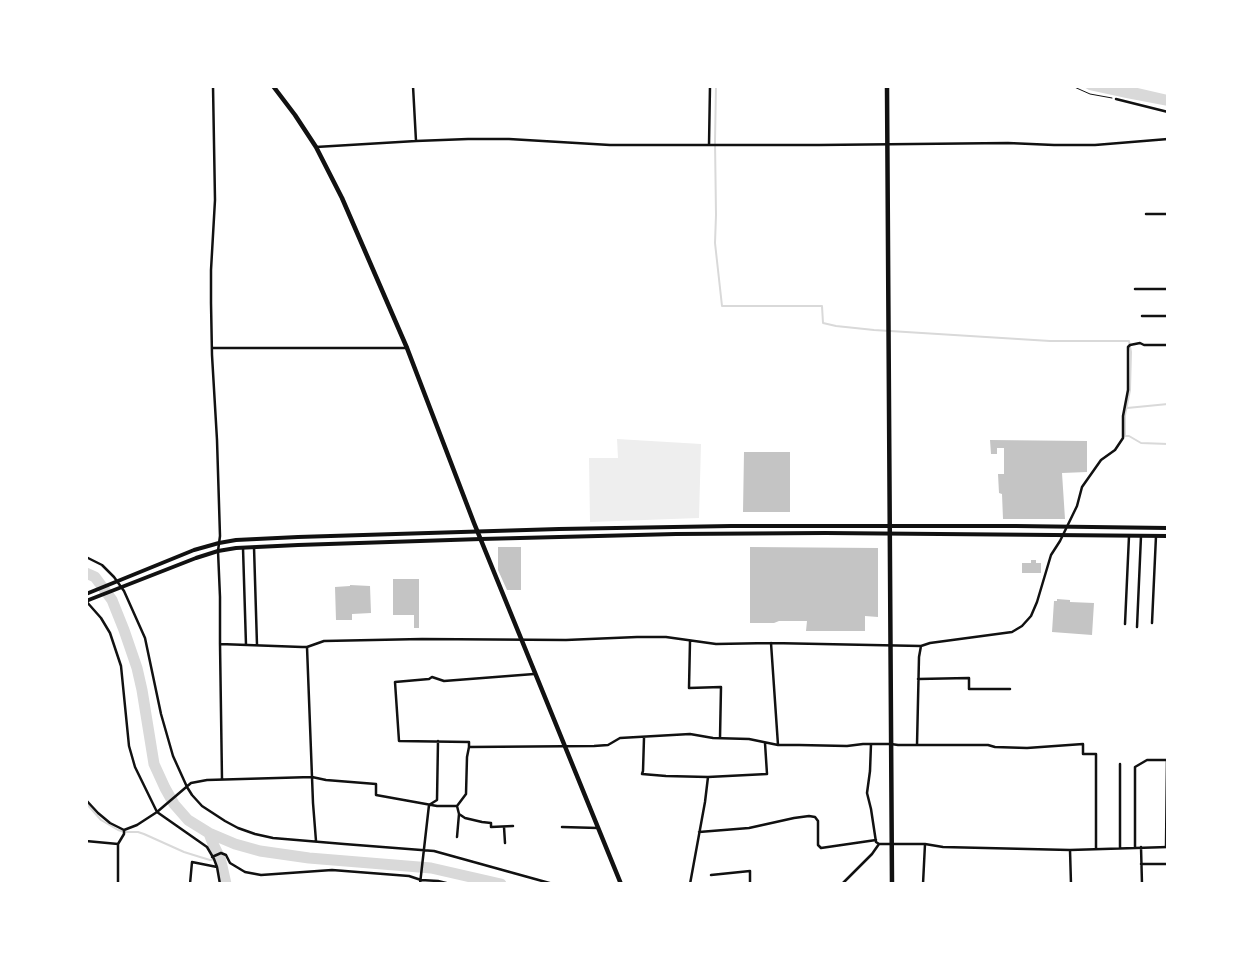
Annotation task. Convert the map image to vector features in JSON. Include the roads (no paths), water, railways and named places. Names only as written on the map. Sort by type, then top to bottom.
[{"type":"main road","points":[[273,86],[316,147],[342,198],[407,348],[451,466],[621,884]]},
{"type":"main road","points":[[887,86],[892,884]]},
{"type":"main road","points":[[86,594],[194,550],[219,542],[298,537],[731,526],[1168,528]]},
{"type":"main road","points":[[87,601],[196,558],[218,551],[254,547],[676,534],[1168,536]]},
{"type":"street","points":[[213,86],[216,200],[211,270],[212,348],[220,536],[218,551],[222,779]]},
{"type":"street","points":[[413,86],[416,141]]},
{"type":"street","points":[[709,145],[710,86]]},
{"type":"street","points":[[1116,99],[1168,112]]},
{"type":"street","points":[[316,147],[416,141],[509,139],[610,144],[709,145],[1008,143],[1095,145],[1168,139]]},
{"type":"street","points":[[1146,214],[1168,214]]},
{"type":"street","points":[[1135,289],[1168,289]]},
{"type":"street","points":[[1142,316],[1168,316]]},
{"type":"street","points":[[220,644],[307,647],[324,640],[566,640],[637,637],[666,638],[716,644],[771,643],[920,646],[1012,632],[1022,626],[1031,616],[1051,555],[1077,506],[1082,486],[1102,460],[1115,450],[1122,438],[1123,416],[1128,390],[1128,347],[1140,343],[1144,345],[1168,345]]},
{"type":"street","points":[[212,348],[407,348]]},
{"type":"street","points":[[1125,624],[1129,536]]},
{"type":"street","points":[[1137,627],[1142,536]]},
{"type":"street","points":[[1152,623],[1156,536]]},
{"type":"street","points":[[254,547],[257,645]]},
{"type":"street","points":[[243,548],[246,645]]},
{"type":"street","points":[[86,557],[102,566],[117,581],[145,638],[160,714],[169,745],[185,788],[202,806],[224,821],[255,834],[273,838],[423,852],[434,851],[553,884]]},
{"type":"street","points":[[87,601],[101,618],[116,648],[121,666],[129,746],[135,767],[159,811],[206,848],[217,867],[220,884]]},
{"type":"street","points":[[690,641],[689,688],[721,687],[720,738]]},
{"type":"street","points":[[771,643],[778,745]]},
{"type":"street","points":[[917,745],[920,646]]},
{"type":"street","points":[[307,647],[316,841]]},
{"type":"street","points":[[457,806],[466,794],[466,757],[469,742],[399,741],[395,682],[429,679],[432,677],[444,681],[536,674]]},
{"type":"street","points":[[918,680],[969,678],[969,690],[1010,688]]},
{"type":"street","points":[[469,747],[608,745],[620,738],[677,734],[749,739],[778,745],[988,745],[1027,748],[1083,744],[1083,754],[1096,754],[1096,849]]},
{"type":"street","points":[[644,737],[642,774],[708,777],[767,774],[765,743]]},
{"type":"street","points":[[429,805],[437,800],[438,741]]},
{"type":"street","points":[[871,744],[867,793],[876,842],[879,844]]},
{"type":"street","points":[[879,844],[1070,850],[1135,848],[1141,847],[1167,847],[1167,760],[1147,760],[1135,768],[1135,848]]},
{"type":"street","points":[[1120,764],[1120,848]]},
{"type":"street","points":[[118,884],[118,844],[124,832],[159,811],[191,782],[195,781],[312,777],[376,784],[376,795],[429,805],[457,806]]},
{"type":"street","points":[[690,884],[708,777]]},
{"type":"street","points":[[86,800],[98,813],[124,832]]},
{"type":"street","points":[[421,880],[429,805]]},
{"type":"street","points":[[457,806],[459,814],[457,837]]},
{"type":"street","points":[[459,814],[465,818],[491,823],[491,827],[514,826]]},
{"type":"street","points":[[699,832],[749,828],[809,816],[815,817],[818,821],[818,845],[821,848],[876,840]]},
{"type":"street","points":[[504,826],[505,843]]},
{"type":"street","points":[[562,827],[598,828]]},
{"type":"street","points":[[86,841],[118,844]]},
{"type":"street","points":[[842,884],[872,854],[879,844]]},
{"type":"street","points":[[923,884],[925,844]]},
{"type":"street","points":[[1141,847],[1142,884]]},
{"type":"street","points":[[1070,850],[1071,884]]},
{"type":"street","points":[[213,858],[221,853],[226,855],[230,863],[245,872],[260,875],[332,870],[409,876],[421,880],[450,884]]},
{"type":"street","points":[[190,884],[192,862],[217,867]]},
{"type":"street","points":[[1141,864],[1168,864]]},
{"type":"street","points":[[711,875],[750,871],[750,884]]},
{"type":"waterway","points":[[716,86],[715,243],[722,306],[822,306],[823,323],[874,330],[1050,341],[1129,341],[1131,352],[1130,390],[1125,415],[1125,436],[1129,436],[1141,443],[1168,444]]},
{"type":"waterway","points":[[1127,408],[1168,404]]},
{"type":"waterway","points":[[86,573],[95,577],[112,600],[137,668],[154,764],[174,804],[188,820],[209,833],[235,844],[260,851],[309,858],[431,868],[501,884]]},
{"type":"waterway","points":[[86,803],[101,820],[118,830],[138,832],[184,852],[210,860],[220,858]]},
{"type":"waterway","points":[[209,833],[220,858],[226,884]]}]
